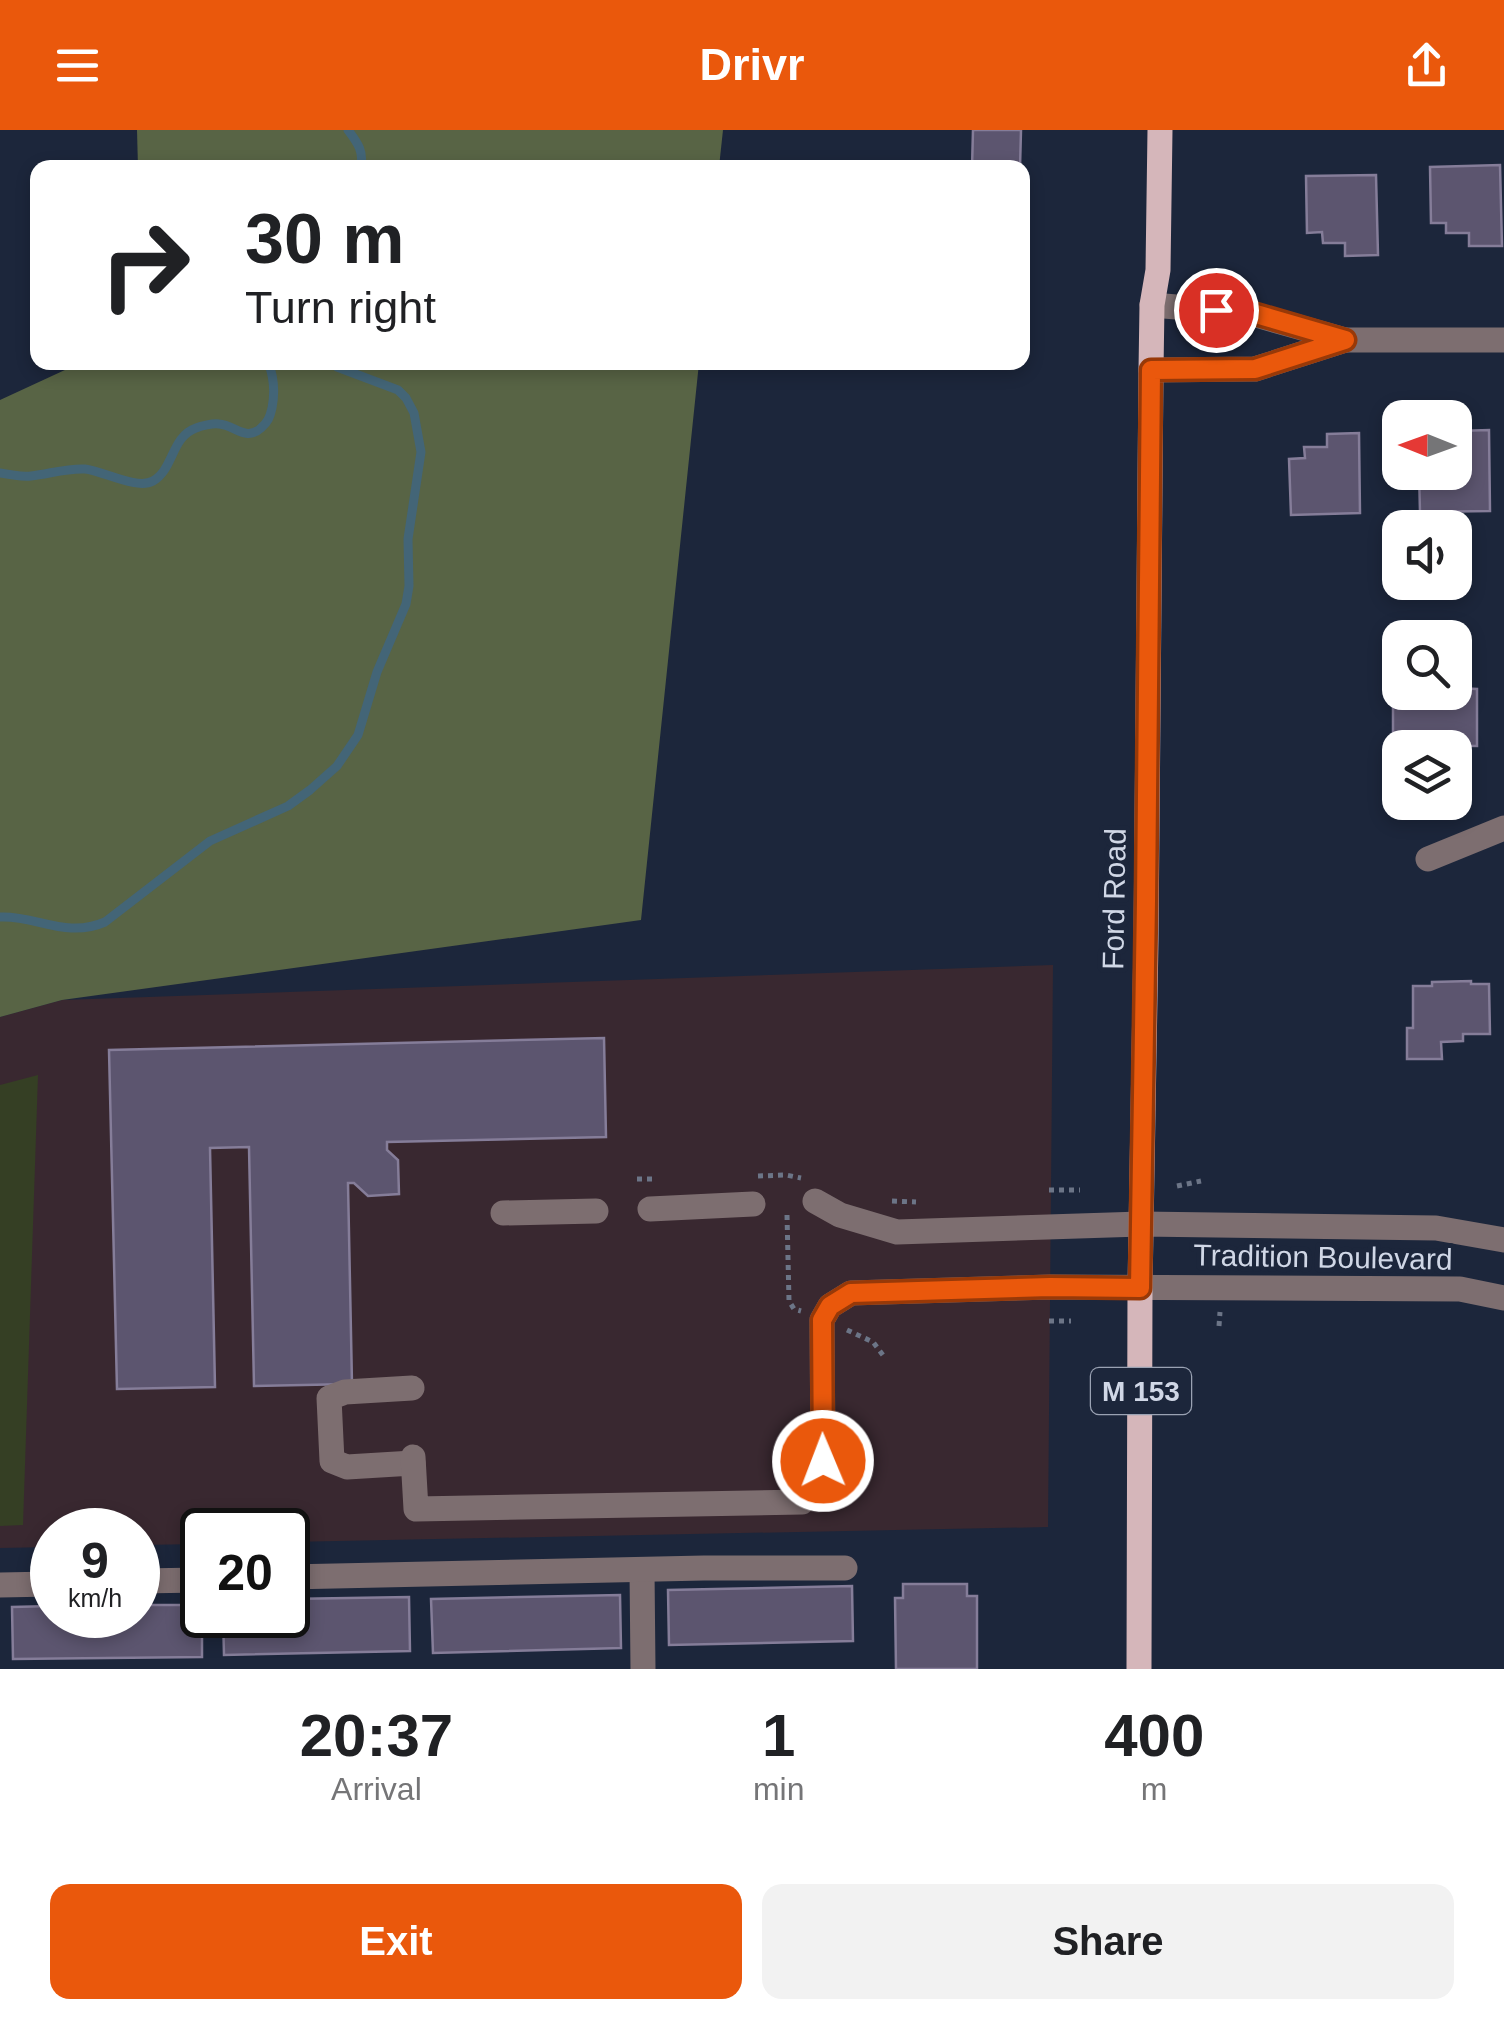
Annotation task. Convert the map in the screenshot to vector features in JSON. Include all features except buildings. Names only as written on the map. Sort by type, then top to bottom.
[{"type":"main road","name":"Ford Road","points":[[1139,1669],[1151,370],[1152,306],[1158,270],[1160,130]]},
{"type":"street","points":[[1152,306],[1249,312],[1345,340],[1504,340]]},
{"type":"street","points":[[1151,370],[1255,369],[1345,340]]},
{"type":"street","points":[[1428,860],[1504,828]]},
{"type":"street","name":"Tradition Boulevard","points":[[815,1202],[840,1215],[897,1232],[1141,1224],[1436,1228],[1504,1240]]},
{"type":"street","points":[[650,1209],[753,1204]]},
{"type":"street","points":[[503,1213],[596,1211]]},
{"type":"street","name":"Tradition Boulevard","points":[[412,1388],[346,1392],[329,1398],[332,1461],[347,1466],[413,1460],[416,1510],[802,1502],[814,1488],[823,1461],[822,1320],[830,1306],[851,1293],[1050,1287],[1460,1290],[1504,1298]]},
{"type":"street","points":[[310,1577],[845,1568]]},
{"type":"street","points":[[642,1570],[643,1669]]},
{"type":"street","points":[[0,1585],[30,1584]]},
{"type":"path","points":[[1178,1186],[1202,1181]]},
{"type":"path","points":[[1049,1190],[1080,1190]]},
{"type":"path","points":[[787,1216],[788,1300],[794,1308],[805,1312]]},
{"type":"path","points":[[1049,1321],[1071,1321]]},
{"type":"path","points":[[839,1328],[873,1342],[884,1358]]},
{"type":"shaded area","points":[[1053,965],[1048,1527],[310,1542],[310,1508],[180,1508],[180,1544],[160,1545],[160,1508],[30,1508],[30,1547],[0,1548],[0,1017],[62,1000]]},
{"type":"green space","points":[[137,130],[723,130],[720,160],[138,160]]},
{"type":"green space","points":[[65,370],[698,370],[641,920],[62,1000],[0,1017],[0,400]]},
{"type":"green space","points":[[38,1075],[23,1525],[0,1526],[0,1085]]},
{"type":"waterway","points":[[348,130],[361,152],[361,160]]},
{"type":"waterway","points":[[0,473],[27,476],[85,469],[129,482],[153,481],[188,432],[210,424],[245,433],[256,432],[263,426],[273,397],[270,370]]},
{"type":"waterway","points":[[0,917],[77,928],[105,922],[210,841],[288,806],[310,790],[337,766],[358,735],[377,672],[406,604],[408,539],[421,452],[414,413],[406,398],[398,390],[345,370]]},
{"type":"route","points":[[823,1461],[822,1320],[830,1306],[851,1293],[1140,1288],[1151,370],[1255,369],[1345,340],[1249,312],[1216,310]]}]
